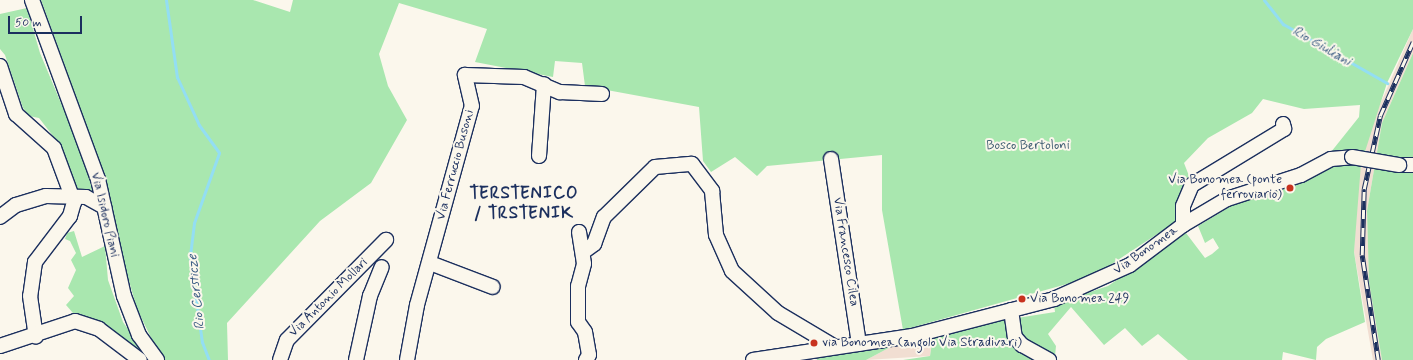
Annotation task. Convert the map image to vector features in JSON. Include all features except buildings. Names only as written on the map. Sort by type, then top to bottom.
[{"type":"street","name":"Via Isidoro Piani","points":[[32,0],[95,170],[124,296],[139,335],[157,360]]},
{"type":"street","points":[[0,66],[13,108],[54,148],[73,199],[70,216],[35,262],[30,296],[36,336]]},
{"type":"street","name":"Via Ferruccio Busoni","points":[[407,360],[416,305],[430,263],[472,106],[465,75],[524,77],[544,84],[560,92],[602,94]]},
{"type":"street","points":[[539,156],[544,84]]},
{"type":"street","points":[[1183,225],[1183,206],[1192,186],[1284,129],[1283,124]]},
{"type":"street","name":"Via Bonomea","points":[[761,359],[809,356],[835,347],[912,336],[1054,299],[1110,277],[1183,225],[1241,193],[1302,175],[1331,159],[1352,157],[1406,165]]},
{"type":"street","name":"Via Francesco Cilea","points":[[831,159],[859,344]]},
{"type":"street","points":[[583,252],[594,244],[604,217],[655,167],[692,164],[712,191],[716,235],[732,271],[778,313],[835,347]]},
{"type":"street","points":[[0,217],[16,204],[41,196],[64,195],[73,199],[86,197],[104,206]]},
{"type":"street","points":[[578,232],[583,252],[576,298],[578,322],[585,332],[589,355],[586,360]]},
{"type":"street","name":"Via Antonio Mollari","points":[[280,360],[287,340],[386,240]]},
{"type":"street","points":[[430,263],[493,287]]},
{"type":"street","points":[[356,360],[370,296],[382,267]]},
{"type":"street","points":[[1011,310],[1015,337],[1022,345],[1049,360]]},
{"type":"street","points":[[0,346],[36,336],[72,322],[86,323],[109,335],[140,360]]},
{"type":"shaded area","points":[[1413,29],[1413,53],[1382,123],[1367,211],[1369,282],[1382,360],[1373,360],[1354,252],[1355,207],[1361,164],[1374,118]]},
{"type":"shaded area","points":[[927,337],[932,343],[930,356],[866,360],[900,342]]},
{"type":"green space","name":"Bosco Bertoloni","points":[[41,0],[253,0],[290,12],[293,0],[1413,0],[1413,29],[1387,83],[1361,164],[1354,252],[1365,322],[1326,339],[1317,347],[1316,360],[1283,352],[1282,360],[1188,360],[1158,334],[1142,346],[1125,328],[1104,345],[1071,307],[1048,334],[1056,346],[1055,356],[1028,343],[1018,333],[1017,318],[1055,312],[1054,304],[1108,286],[1186,233],[1205,258],[1212,254],[1219,248],[1213,238],[1205,243],[1198,226],[1251,194],[1344,163],[1327,157],[1359,117],[1360,105],[1304,109],[1263,99],[1252,113],[1208,138],[1184,163],[1191,181],[1177,221],[1092,277],[903,330],[882,210],[882,155],[767,166],[757,176],[735,157],[711,172],[703,161],[699,107],[585,86],[582,63],[555,61],[553,77],[475,62],[487,29],[399,3],[379,54],[388,86],[407,120],[371,183],[320,221],[227,323],[228,360],[165,360],[159,354],[137,309],[79,105]]},
{"type":"green space","points":[[27,8],[40,53],[86,163],[96,197],[76,189],[57,141],[39,118],[29,116],[23,108],[5,55],[0,49],[0,14]]},
{"type":"green space","points":[[1413,53],[1413,360],[1382,360],[1369,282],[1367,211],[1382,123]]},
{"type":"green space","points":[[74,231],[82,257],[105,246],[108,280],[123,322],[147,357],[108,328],[73,313],[66,305],[74,296],[68,288],[76,270],[71,260],[76,253],[70,241],[65,239],[67,233]]},
{"type":"green space","points":[[1005,317],[1039,360],[903,360],[930,356],[932,343],[927,337]]},
{"type":"green space","points":[[900,342],[866,360],[817,360],[816,357]]},
{"type":"waterway","name":"Rio Cersticze","points":[[166,0],[177,77],[199,125],[219,153],[194,223],[190,258],[202,342],[209,360]]},
{"type":"waterway","name":"Rio Giuliani","points":[[1264,0],[1283,24],[1387,83]]},
{"type":"railway","points":[[1378,360],[1362,255],[1364,189],[1380,116],[1413,42]]},
{"type":"place","name":"Via Bonomea (ponte ferroviario)","points":[[1290,188]]},
{"type":"place","name":"Via Bonomea 249","points":[[1022,299]]},
{"type":"place","name":"via Bonomea (angolo Via Stradivari)","points":[[814,343]]},
{"type":"district","name":"TERSTENICO / TRSTENIK","points":[[524,204]]}]
